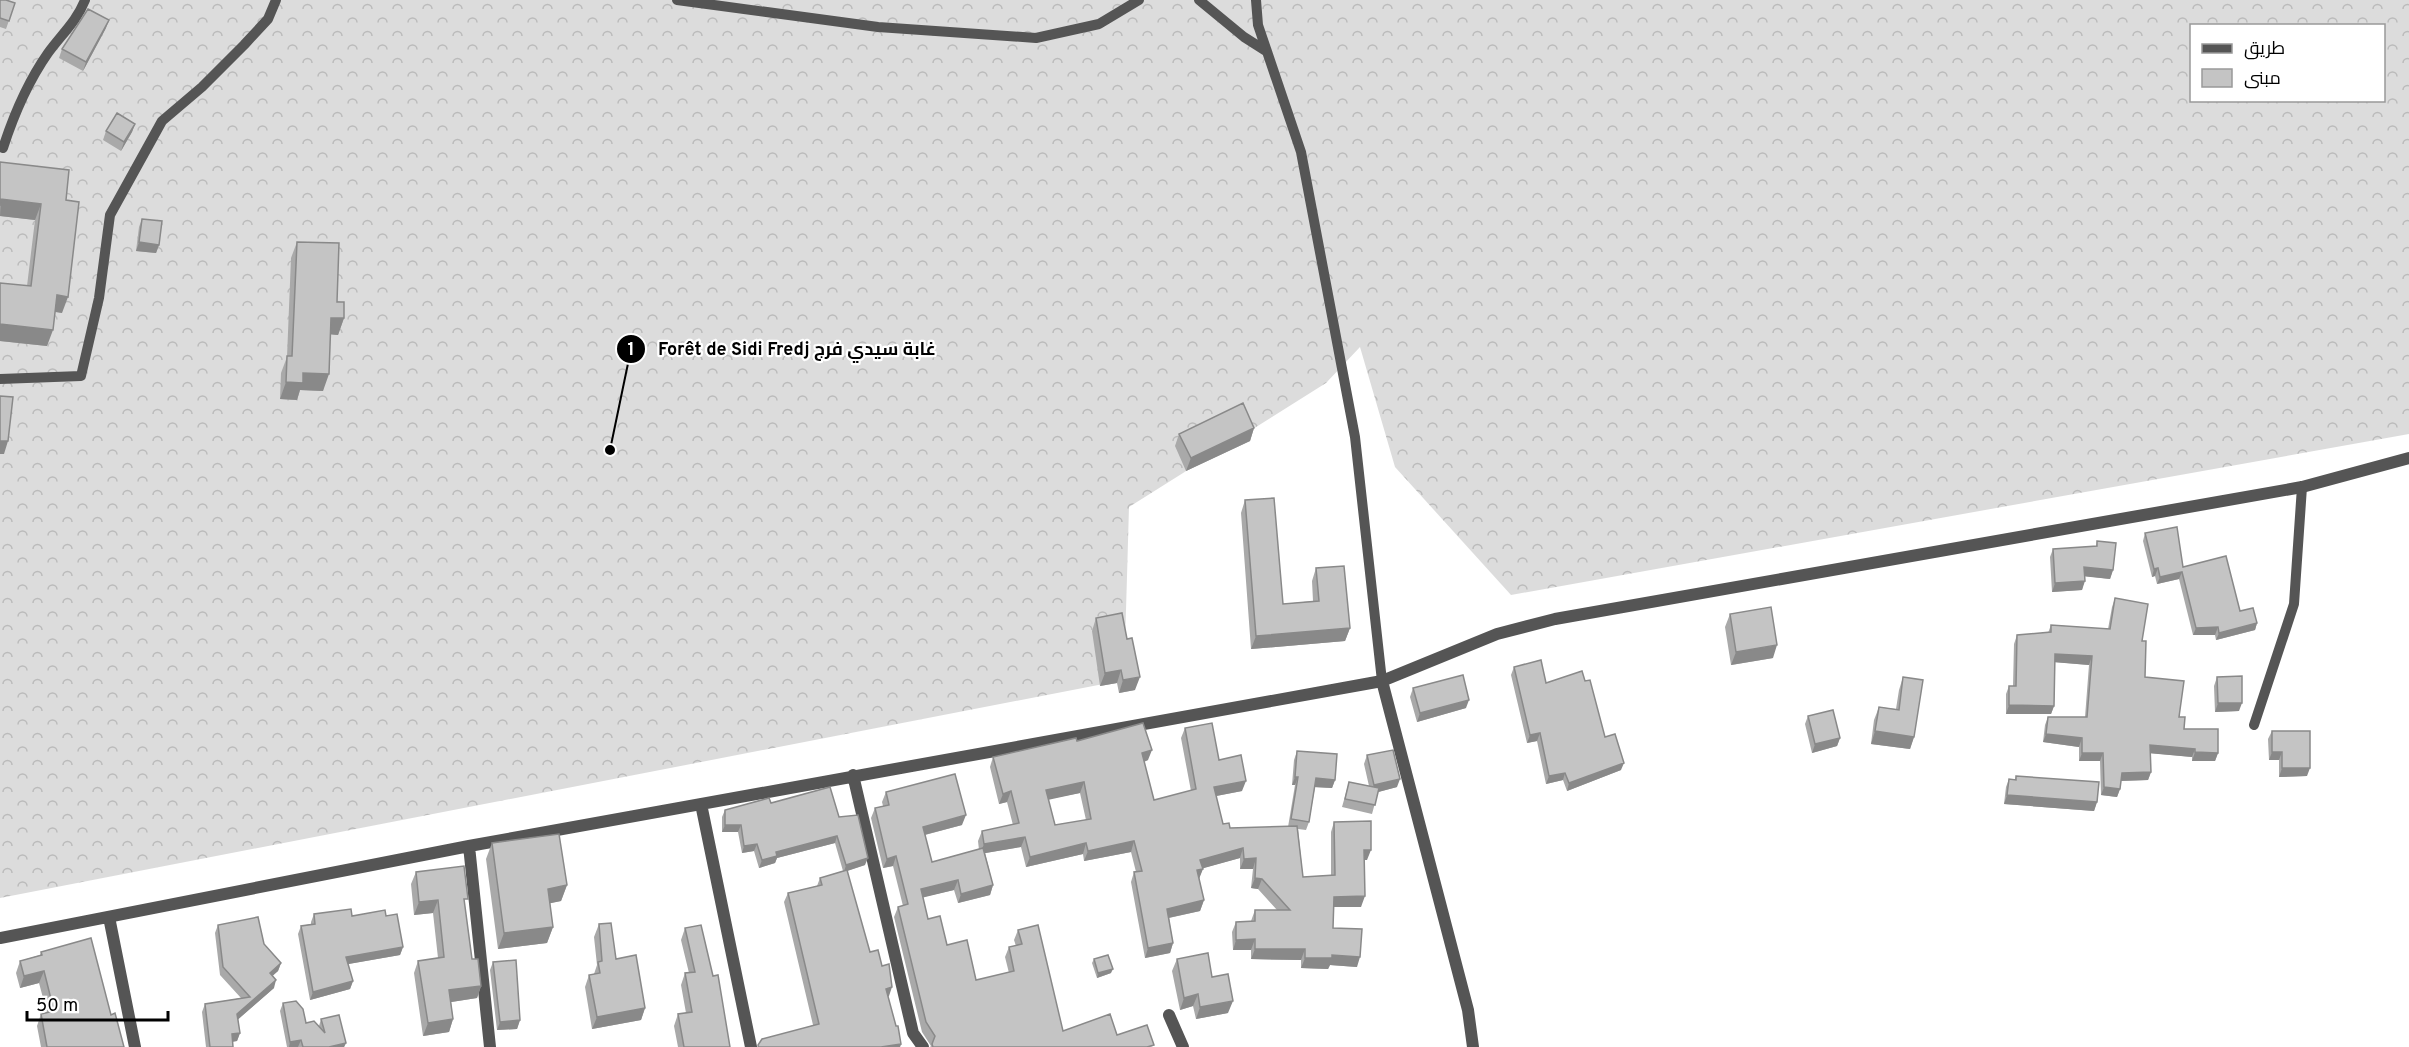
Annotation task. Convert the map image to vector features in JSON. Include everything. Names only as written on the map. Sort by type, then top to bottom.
[{"type":"street","points":[[0,938],[469,846],[1382,681],[1497,634],[1555,619],[2302,487],[2409,458]]},
{"type":"street","points":[[1382,681],[1468,1010],[1473,1047]]},
{"type":"street","points":[[853,775],[913,1033],[922,1047]]},
{"type":"street","points":[[701,804],[751,1047]]},
{"type":"street","points":[[469,846],[490,1047]]},
{"type":"street","points":[[109,917],[135,1047]]},
{"type":"street","points":[[1169,1015],[1183,1047]]},
{"type":"lane","points":[[3,148],[20,97],[48,52],[80,14],[85,0]]},
{"type":"lane","points":[[0,379],[81,376],[99,298],[110,214],[139,167],[162,121],[202,87],[268,20],[276,0]]},
{"type":"lane","points":[[677,0],[878,27],[1036,38],[1099,24],[1139,0]]},
{"type":"lane","points":[[1199,0],[1244,37],[1266,51]]},
{"type":"lane","points":[[1256,0],[1258,25],[1301,152],[1355,437],[1382,681]]},
{"type":"lane","points":[[2254,725],[2294,604],[2302,487]]},
{"type":"green space","points":[[0,0],[2409,0],[2409,434],[1511,595],[1395,467],[1360,347],[1326,383],[1129,507],[1124,680],[0,898]]},
{"type":"building","points":[[0,0],[15,3],[9,21],[0,18]]},
{"type":"building","points":[[88,9],[109,20],[86,62],[62,49]]},
{"type":"building","points":[[117,113],[135,124],[124,142],[106,131]]},
{"type":"building","points":[[0,162],[69,170],[66,200],[79,202],[68,297],[57,295],[53,330],[0,324],[0,283],[31,286],[41,204],[1,199],[0,206]]},
{"type":"building","points":[[142,219],[162,221],[159,245],[139,242]]},
{"type":"building","points":[[297,242],[339,243],[337,302],[344,302],[344,318],[331,318],[329,374],[303,373],[303,383],[286,382],[287,356],[292,356]]},
{"type":"building","points":[[0,396],[13,397],[8,441],[0,441]]},
{"type":"building","points":[[1243,403],[1254,428],[1191,458],[1179,434]]},
{"type":"building","points":[[1274,498],[1283,604],[1319,601],[1316,568],[1344,566],[1350,628],[1256,636],[1245,500]]},
{"type":"building","points":[[2177,527],[2183,567],[2226,556],[2240,611],[2253,608],[2257,623],[2219,633],[2218,627],[2196,628],[2182,572],[2160,577],[2158,568],[2154,569],[2145,533]]},
{"type":"building","points":[[2097,541],[2116,543],[2113,570],[2084,567],[2085,581],[2055,583],[2053,549],[2097,546]]},
{"type":"building","points":[[2115,598],[2148,604],[2142,641],[2146,641],[2145,677],[2184,681],[2179,717],[2185,717],[2184,729],[2218,729],[2218,753],[2150,745],[2151,772],[2122,773],[2120,789],[2104,787],[2103,753],[2082,753],[2082,738],[2046,734],[2048,717],[2087,717],[2092,656],[2055,654],[2054,706],[2009,705],[2009,686],[2016,686],[2017,635],[2051,632],[2051,625],[2110,629]]},
{"type":"building","points":[[1771,607],[1777,645],[1736,652],[1730,614]]},
{"type":"building","points":[[1122,613],[1127,639],[1132,638],[1140,677],[1123,680],[1121,670],[1105,673],[1096,618]]},
{"type":"building","points":[[1541,660],[1546,683],[1582,671],[1585,681],[1590,680],[1605,737],[1615,734],[1624,763],[1569,783],[1565,773],[1549,776],[1540,733],[1530,735],[1514,667]]},
{"type":"building","points":[[1463,675],[1469,700],[1420,713],[1413,688]]},
{"type":"building","points":[[2242,676],[2242,703],[2218,703],[2217,677]]},
{"type":"building","points":[[1903,677],[1923,680],[1914,737],[1875,731],[1879,707],[1899,710]]},
{"type":"building","points":[[1833,710],[1840,738],[1815,744],[1808,716]]},
{"type":"building","points":[[1143,723],[1152,750],[1142,753],[1154,800],[1196,789],[1185,728],[1212,723],[1219,760],[1241,755],[1246,781],[1214,787],[1223,824],[1229,823],[1230,828],[1297,826],[1303,877],[1335,875],[1334,822],[1371,821],[1371,850],[1364,850],[1365,896],[1334,897],[1333,928],[1362,929],[1360,957],[1332,955],[1332,958],[1305,958],[1305,949],[1255,949],[1255,939],[1236,940],[1236,922],[1255,921],[1255,910],[1290,910],[1262,879],[1255,878],[1256,858],[1244,859],[1243,848],[1200,860],[1203,869],[1197,870],[1204,900],[1167,909],[1173,943],[1148,948],[1134,872],[1142,871],[1134,841],[1088,851],[1086,843],[1030,857],[1025,837],[984,844],[982,831],[1019,823],[1011,791],[1003,794],[993,757],[1076,738],[1077,741]],"holes":[[[1084,782],[1091,819],[1055,825],[1046,790]]]},
{"type":"building","points":[[2272,731],[2310,731],[2310,768],[2282,768],[2282,752],[2272,752]]},
{"type":"building","points":[[1393,750],[1400,779],[1374,785],[1367,755]]},
{"type":"building","points":[[1297,751],[1337,754],[1335,780],[1316,778],[1309,822],[1291,819],[1298,777],[1295,777]]},
{"type":"building","points":[[955,774],[966,815],[923,827],[932,862],[983,848],[993,885],[961,894],[958,880],[921,889],[928,919],[940,916],[947,945],[967,940],[976,980],[1014,971],[1009,947],[1022,944],[1018,930],[1038,925],[1063,1031],[1110,1014],[1117,1035],[1147,1025],[1154,1045],[1147,1047],[933,1047],[935,1036],[926,1022],[898,907],[908,904],[896,856],[887,859],[875,808],[889,805],[886,792]]},
{"type":"building","points":[[2016,776],[2099,782],[2097,802],[2007,795],[2009,779],[2016,780]]},
{"type":"building","points":[[1349,782],[1379,788],[1375,805],[1345,799]]},
{"type":"building","points":[[830,787],[839,817],[858,815],[868,858],[846,865],[837,836],[776,852],[777,856],[762,860],[757,844],[744,846],[741,825],[725,825],[725,810],[769,798],[771,803]]},
{"type":"building","points":[[559,834],[567,885],[548,889],[553,927],[504,933],[492,843]]},
{"type":"building","points":[[464,866],[468,899],[464,899],[472,959],[478,959],[481,986],[449,990],[453,1019],[428,1023],[418,961],[444,957],[438,900],[419,902],[416,872]]},
{"type":"building","points":[[847,870],[870,952],[878,950],[882,966],[889,964],[892,987],[886,989],[896,1026],[898,1026],[901,1044],[881,1047],[759,1047],[762,1039],[819,1024],[788,893],[822,885],[820,878]]},
{"type":"building","points":[[351,909],[352,916],[385,910],[386,916],[397,914],[403,947],[346,957],[353,981],[313,992],[301,926],[315,924],[314,914]]},
{"type":"building","points":[[258,917],[264,944],[281,963],[270,973],[276,980],[237,1014],[240,1033],[232,1034],[233,1047],[210,1047],[205,1004],[250,997],[223,967],[218,925]]},
{"type":"building","points":[[611,923],[616,959],[636,955],[645,1008],[597,1017],[589,975],[600,973],[598,962],[602,961],[599,924]]},
{"type":"building","points":[[701,925],[713,976],[718,975],[730,1047],[684,1047],[678,1014],[692,1012],[685,973],[695,972],[685,928]]},
{"type":"building","points":[[91,938],[111,1015],[115,1013],[124,1047],[47,1047],[41,1014],[54,1011],[44,971],[24,976],[20,961],[42,955],[41,952]]},
{"type":"building","points":[[1208,953],[1212,977],[1228,974],[1233,1001],[1200,1007],[1198,994],[1184,998],[1177,959]]},
{"type":"building","points":[[1108,955],[1113,969],[1098,973],[1094,959]]},
{"type":"building","points":[[516,960],[520,1020],[500,1022],[493,962]]},
{"type":"building","points":[[296,1001],[303,1009],[306,1023],[314,1021],[325,1033],[321,1019],[339,1015],[346,1043],[329,1047],[303,1047],[301,1040],[290,1042],[283,1003]]},
{"type":"place","name":"Forêt de Sidi Fredj غابة سيدي فرج","points":[[610,450]]}]
